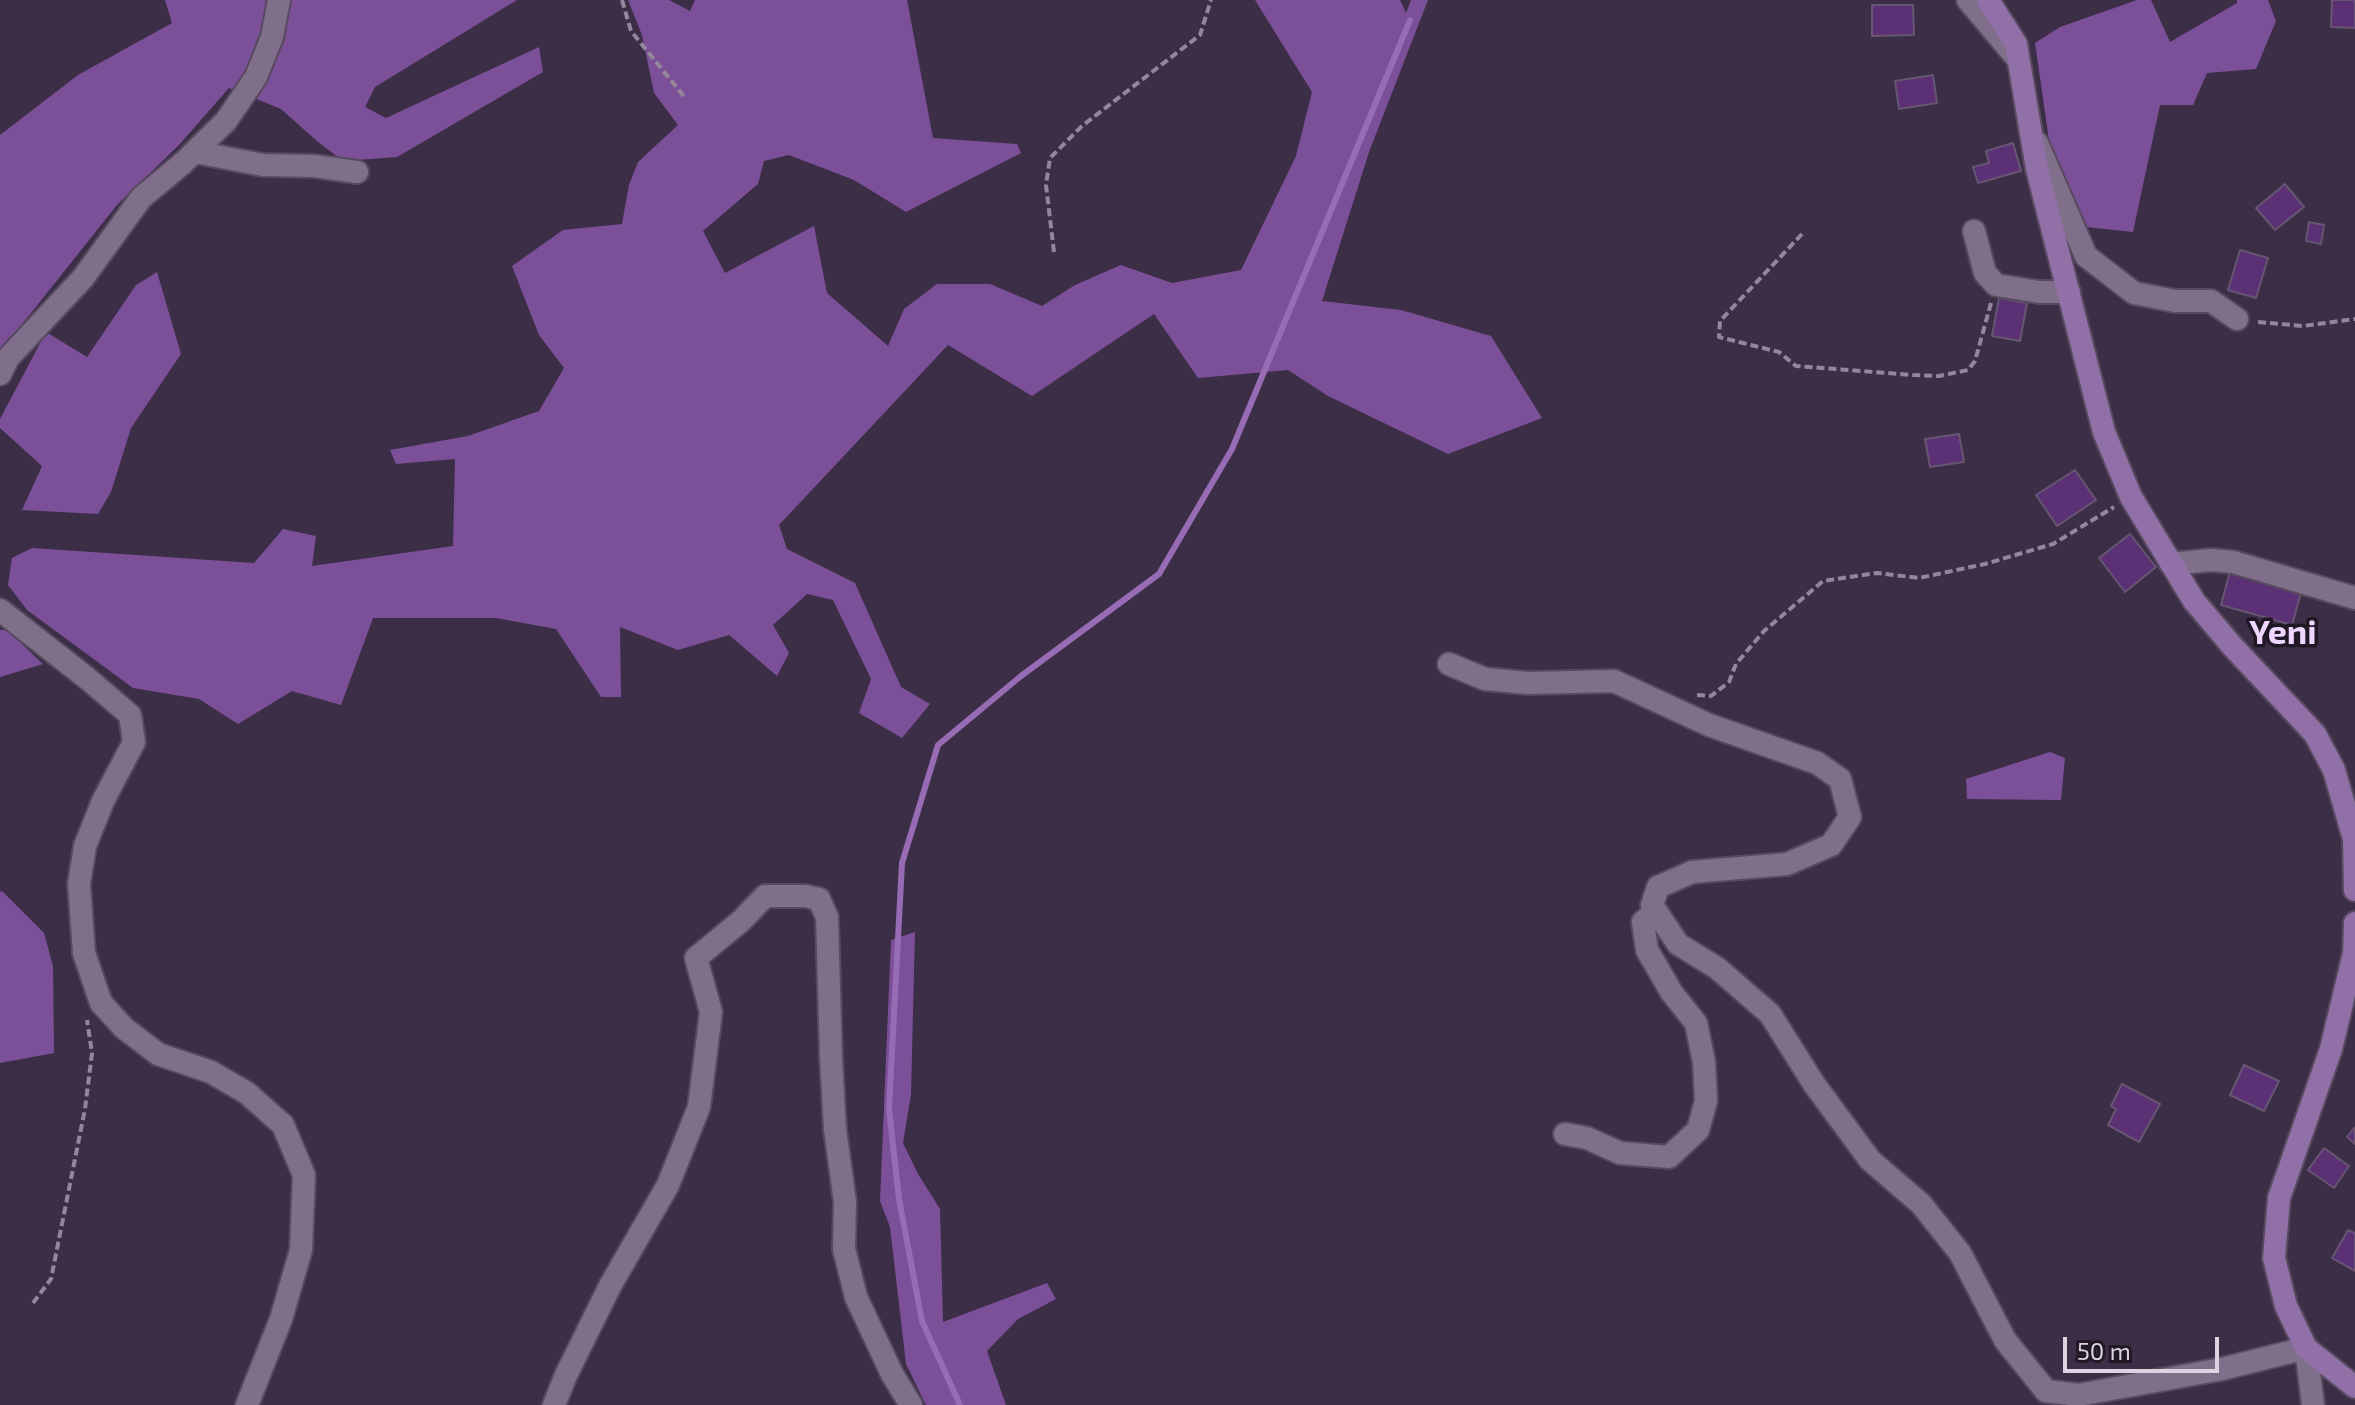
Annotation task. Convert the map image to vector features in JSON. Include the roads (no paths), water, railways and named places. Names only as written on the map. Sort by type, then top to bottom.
[{"type":"main road","points":[[1988,0],[2016,44],[2037,169],[2104,432],[2131,497],[2194,601],[2315,734],[2334,770],[2354,839],[2355,890]]},
{"type":"main road","points":[[2355,923],[2354,953],[2331,1049],[2279,1198],[2274,1258],[2286,1306],[2306,1348],[2355,1387]]},
{"type":"street","points":[[0,374],[8,358],[83,278],[141,198],[226,121],[256,77],[272,37],[279,0]]},
{"type":"street","points":[[1968,0],[2019,61]]},
{"type":"street","points":[[2030,127],[2086,256],[2134,293],[2175,301],[2211,301],[2237,319]]},
{"type":"street","points":[[195,152],[263,165],[314,166],[357,172]]},
{"type":"street","points":[[1974,231],[1985,273],[1996,285],[2039,292],[2069,292]]},
{"type":"street","points":[[2171,564],[2211,560],[2233,562],[2355,598]]},
{"type":"street","points":[[0,610],[130,715],[134,742],[103,801],[85,846],[79,884],[84,953],[101,1003],[124,1028],[158,1054],[211,1072],[247,1093],[283,1125],[304,1175],[301,1250],[281,1319],[247,1405]]},
{"type":"street","points":[[1449,664],[1485,679],[1528,683],[1614,681],[1709,725],[1817,763],[1840,779],[1850,817],[1831,845],[1787,864],[1692,872],[1658,887],[1652,905],[1678,944],[1717,968],[1770,1014],[1814,1084],[1870,1160],[1921,1204],[1960,1253],[2005,1340],[2046,1391],[2078,1395],[2222,1369],[2306,1348],[2313,1405]]},
{"type":"street","points":[[554,1405],[610,1286],[668,1185],[699,1107],[711,1012],[696,958],[741,921],[765,896],[805,896],[819,899],[827,917],[835,1129],[845,1202],[844,1249],[856,1297],[892,1374],[911,1405]]},
{"type":"street","points":[[1565,1134],[1587,1138],[1620,1153],[1669,1157],[1698,1130],[1706,1101],[1704,1062],[1696,1023],[1672,993],[1647,950],[1643,922],[1656,911]]},
{"type":"waterway","points":[[960,1405],[922,1321],[899,1199],[889,1109],[902,863],[938,745],[1021,676],[1159,574],[1232,449],[1410,20]]},
{"type":"district","name":"Yeni","points":[[2283,633]]}]
